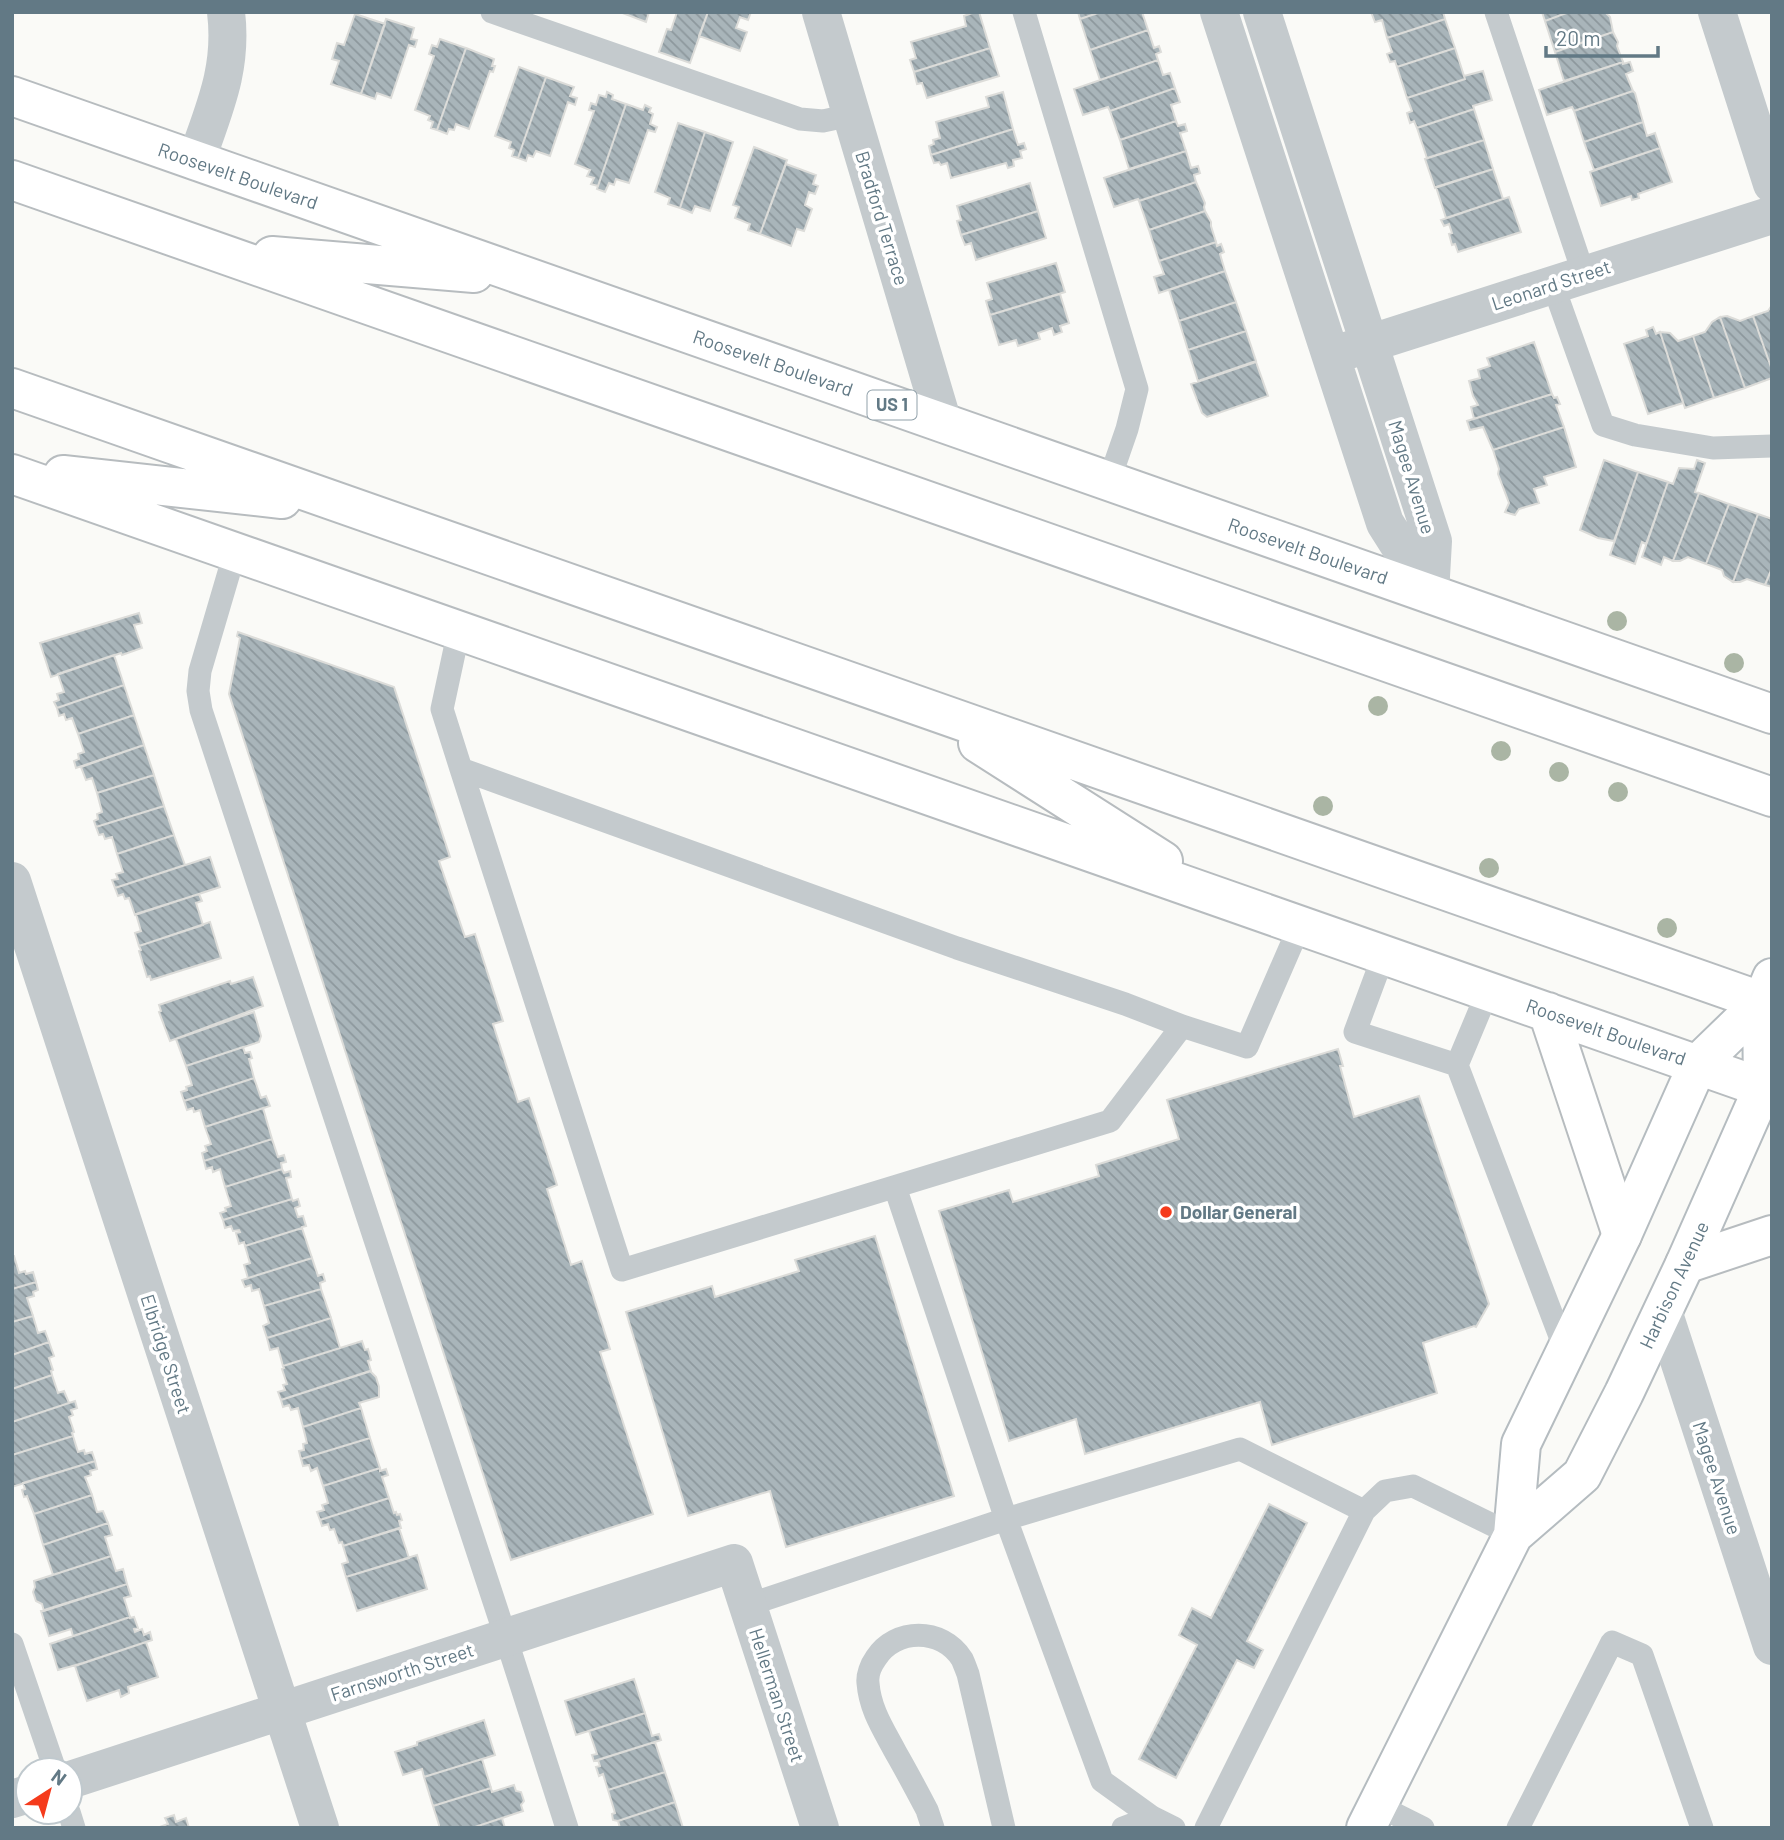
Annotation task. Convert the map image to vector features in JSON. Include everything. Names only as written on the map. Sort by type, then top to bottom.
[{"type":"main road","name":"Roosevelt Boulevard","points":[[12,96],[1772,714]]},
{"type":"main road","points":[[12,180],[1772,797]]},
{"type":"main road","points":[[219,252],[528,277]]},
{"type":"main road","points":[[12,388],[920,707],[1768,995]]},
{"type":"main road","name":"Roosevelt Boulevard","points":[[12,472],[1767,1089]]},
{"type":"main road","points":[[12,472],[348,506]]},
{"type":"main road","points":[[920,707],[1219,896]]},
{"type":"main road","name":"Harbison Avenue","points":[[1371,1817],[1513,1535],[1521,1444],[1622,1235],[1698,1064],[1768,995]]},
{"type":"main road","name":"Harbison Avenue","points":[[1513,1535],[1582,1475],[1685,1264],[1767,1089],[1768,995]]},
{"type":"main road","points":[[1548,1012],[1622,1235]]},
{"type":"main road","points":[[1685,1264],[1772,1235]]},
{"type":"street","points":[[196,161],[226,67],[229,41],[226,12]]},
{"type":"street","name":"Bradford Terrace","points":[[821,12],[943,423]]},
{"type":"street","name":"Magee Avenue","points":[[1219,12],[1385,523],[1430,594]]},
{"type":"street","name":"Magee Avenue","points":[[1262,12],[1433,541],[1430,594]]},
{"type":"street","points":[[1717,12],[1772,184]]},
{"type":"street","name":"Leonard Street","points":[[1331,356],[1772,215]]},
{"type":"street","name":"Elbridge Street","points":[[12,881],[320,1828]]},
{"type":"street","name":"Magee Avenue","points":[[1662,1311],[1772,1646]]},
{"type":"street","name":"Farnsworth Street","points":[[84,1775],[734,1563]]},
{"type":"street","name":"Hellerman Street","points":[[734,1563],[820,1828]]},
{"type":"lane","points":[[492,12],[800,119],[823,121],[851,115]]},
{"type":"lane","points":[[1024,12],[1137,389],[1109,481]]},
{"type":"lane","points":[[1496,12],[1568,280],[1603,425],[1635,435],[1713,448],[1772,446]]},
{"type":"lane","points":[[235,552],[200,671],[198,691],[201,710],[567,1828]]},
{"type":"lane","points":[[459,630],[442,709],[622,1269],[1110,1121],[1182,1026]]},
{"type":"lane","points":[[461,769],[957,948],[1247,1046],[1300,925]]},
{"type":"lane","points":[[1384,954],[1355,1032],[1457,1065]]},
{"type":"lane","points":[[1488,991],[1457,1065],[1566,1352]]},
{"type":"lane","points":[[895,1187],[1006,1519],[1102,1781],[1152,1817],[1174,1828]]},
{"type":"lane","points":[[748,1605],[1006,1519],[1240,1449],[1364,1511]]},
{"type":"lane","points":[[1206,1828],[1364,1511],[1385,1491],[1413,1486],[1513,1535]]},
{"type":"lane","points":[[933,1828],[928,1810],[873,1710],[868,1681],[871,1665],[880,1652],[907,1635],[923,1634],[938,1639],[952,1647],[962,1659],[968,1674],[1004,1828]]},
{"type":"lane","points":[[1518,1828],[1612,1643],[1642,1655],[1702,1828]]},
{"type":"lane","points":[[12,1644],[50,1756]]},
{"type":"lane","points":[[1123,1828],[1152,1817]]},
{"type":"lane","points":[[1371,1817],[1423,1828]]},
{"type":"building","points":[[620,12],[649,12],[646,22]]},
{"type":"building","points":[[677,12],[708,12],[690,63],[659,52],[667,29],[671,30]]},
{"type":"building","points":[[708,12],[751,12],[748,20],[740,17],[736,28],[747,32],[740,51],[699,36]]},
{"type":"building","points":[[979,12],[990,48],[914,72],[910,60],[916,58],[911,42],[966,26],[964,16]]},
{"type":"building","points":[[1078,12],[1101,12],[1080,19]]},
{"type":"building","points":[[1101,12],[1142,12],[1148,30],[1090,50],[1080,19]]},
{"type":"building","points":[[1371,12],[1443,12],[1445,19],[1387,38],[1382,20],[1375,22]]},
{"type":"building","points":[[1542,12],[1569,12],[1545,21]]},
{"type":"building","points":[[1569,12],[1612,12],[1607,14],[1613,32],[1555,52],[1545,21]]},
{"type":"building","points":[[355,14],[385,24],[361,94],[331,84],[339,61],[332,59],[337,43],[344,45]]},
{"type":"building","points":[[386,19],[414,28],[411,39],[417,40],[415,47],[409,45],[391,98],[377,93],[375,99],[361,94]]},
{"type":"building","points":[[1445,19],[1455,48],[1397,67],[1395,61],[1390,62],[1387,54],[1392,52],[1387,38]]},
{"type":"building","points":[[1148,30],[1154,48],[1159,46],[1161,52],[1156,54],[1158,60],[1100,80],[1090,50]]},
{"type":"building","points":[[1613,32],[1623,62],[1564,81],[1555,52]]},
{"type":"building","points":[[440,39],[466,48],[437,130],[431,128],[433,122],[428,120],[430,116],[415,110],[434,56],[429,54],[432,45],[437,47]]},
{"type":"building","points":[[466,48],[494,59],[492,66],[495,66],[493,72],[490,71],[469,129],[456,124],[454,130],[449,129],[447,134],[437,130]]},
{"type":"building","points":[[990,48],[999,76],[927,98],[922,83],[917,84],[914,72]]},
{"type":"building","points":[[1455,48],[1465,79],[1407,98],[1397,67]]},
{"type":"building","points":[[1158,60],[1163,75],[1170,73],[1175,88],[1110,111],[1108,107],[1083,115],[1074,89]]},
{"type":"building","points":[[1630,62],[1633,71],[1626,74],[1633,91],[1574,111],[1572,107],[1547,115],[1539,90]]},
{"type":"building","points":[[519,67],[546,77],[518,158],[512,156],[514,150],[509,148],[511,142],[495,136]]},
{"type":"building","points":[[1483,71],[1492,100],[1473,106],[1474,109],[1417,128],[1414,121],[1410,123],[1407,113],[1412,111],[1407,98]]},
{"type":"building","points":[[546,77],[574,87],[570,96],[577,98],[575,105],[568,102],[550,156],[536,151],[533,157],[528,155],[526,161],[518,158]]},
{"type":"building","points":[[1175,88],[1180,102],[1171,105],[1176,121],[1120,140],[1110,111]]},
{"type":"building","points":[[1633,91],[1643,122],[1584,142],[1574,111]]},
{"type":"building","points":[[607,92],[613,95],[612,99],[626,104],[598,186],[591,184],[594,178],[587,176],[590,170],[575,164],[594,111],[589,110],[591,103],[596,105],[599,95],[606,97]]},
{"type":"building","points":[[1003,92],[1013,129],[931,155],[929,146],[934,144],[933,140],[940,138],[936,122],[989,107],[986,97]]},
{"type":"building","points":[[626,104],[643,110],[645,105],[651,108],[649,112],[653,114],[650,124],[657,127],[655,132],[648,130],[629,183],[616,179],[614,185],[609,183],[605,192],[597,189]]},
{"type":"building","points":[[1474,109],[1484,140],[1427,158],[1417,128]]},
{"type":"building","points":[[1176,121],[1178,126],[1185,124],[1187,131],[1180,133],[1186,151],[1129,169],[1120,140]]},
{"type":"building","points":[[1643,122],[1647,136],[1655,133],[1660,148],[1594,170],[1584,142]]},
{"type":"building","points":[[678,123],[705,132],[680,208],[668,204],[670,198],[655,192]]},
{"type":"building","points":[[1013,129],[1018,145],[1024,143],[1026,149],[1020,151],[1022,158],[1013,160],[1014,166],[1008,168],[1006,163],[951,178],[947,163],[934,163],[931,155]]},
{"type":"building","points":[[705,132],[733,142],[710,211],[695,206],[692,213],[680,208]]},
{"type":"building","points":[[1484,140],[1493,169],[1435,188],[1425,159]]},
{"type":"building","points":[[754,147],[787,160],[760,234],[748,230],[750,224],[735,218],[739,207],[733,205]]},
{"type":"building","points":[[1660,148],[1672,182],[1638,194],[1639,198],[1632,200],[1631,196],[1601,206],[1590,172]]},
{"type":"building","points":[[1186,151],[1191,168],[1198,166],[1200,173],[1194,175],[1196,182],[1114,207],[1104,178]]},
{"type":"building","points":[[786,164],[816,175],[813,184],[818,186],[815,194],[809,192],[805,205],[812,209],[804,231],[797,229],[791,246],[760,234]]},
{"type":"building","points":[[1493,169],[1503,199],[1446,218],[1436,187]]},
{"type":"building","points":[[1196,182],[1205,203],[1205,211],[1149,230],[1139,201]]},
{"type":"building","points":[[1030,183],[1038,211],[961,235],[957,206]]},
{"type":"building","points":[[1509,197],[1521,232],[1458,252],[1455,244],[1452,245],[1449,224],[1444,226],[1441,220]]},
{"type":"building","points":[[1038,211],[1046,238],[976,260],[971,243],[965,245],[961,235]]},
{"type":"building","points":[[1205,211],[1216,242],[1159,261],[1149,230]]},
{"type":"building","points":[[1216,242],[1217,246],[1221,244],[1224,252],[1220,254],[1225,271],[1159,293],[1154,277],[1164,274],[1159,261]]},
{"type":"building","points":[[1056,263],[1065,292],[990,315],[986,301],[992,299],[987,283]]},
{"type":"building","points":[[1225,271],[1236,302],[1179,321],[1169,290]]},
{"type":"building","points":[[1060,294],[1069,323],[1060,326],[1062,332],[1054,335],[1052,328],[1038,333],[1040,339],[1018,346],[1016,340],[999,345],[990,315]]},
{"type":"building","points":[[1236,302],[1246,331],[1188,350],[1179,321]]},
{"type":"building","points":[[1772,305],[1772,370],[1753,316],[1768,311]]},
{"type":"building","points":[[1727,316],[1740,321],[1753,316],[1772,370],[1772,378],[1745,388],[1720,317]]},
{"type":"building","points":[[1720,317],[1745,388],[1714,398],[1693,336],[1705,332],[1712,322]]},
{"type":"building","points":[[1653,327],[1656,334],[1660,332],[1683,403],[1648,414],[1624,344],[1648,336],[1646,330]]},
{"type":"building","points":[[1246,331],[1256,361],[1198,381],[1188,350]]},
{"type":"building","points":[[1660,332],[1670,333],[1678,341],[1693,336],[1714,398],[1685,408]]},
{"type":"building","points":[[1534,342],[1552,394],[1474,419],[1471,407],[1478,405],[1469,381],[1480,378],[1478,370],[1490,366],[1487,358]]},
{"type":"building","points":[[1256,362],[1268,396],[1207,417],[1202,413],[1191,384]]},
{"type":"building","points":[[1552,394],[1560,404],[1556,405],[1564,427],[1493,450],[1483,427],[1470,430],[1467,421]]},
{"type":"building","points":[[1564,427],[1576,467],[1544,477],[1547,485],[1534,489],[1539,503],[1519,509],[1515,515],[1505,512],[1509,503],[1498,474],[1493,450]]},
{"type":"building","points":[[1604,460],[1638,472],[1614,541],[1580,530]]},
{"type":"building","points":[[1697,460],[1705,463],[1695,492],[1699,493],[1673,561],[1664,557],[1661,565],[1642,557],[1668,482],[1673,484],[1679,468],[1694,469]]},
{"type":"building","points":[[1638,472],[1668,482],[1646,544],[1642,542],[1635,564],[1610,555]]},
{"type":"building","points":[[1699,493],[1729,504],[1706,564],[1688,557],[1673,561]]},
{"type":"building","points":[[1729,504],[1758,514],[1733,582],[1724,576],[1722,570],[1706,564]]},
{"type":"building","points":[[1758,514],[1772,519],[1772,568],[1765,585],[1747,579],[1733,582]]},
{"type":"building","points":[[1772,568],[1772,587],[1765,585]]},
{"type":"building","points":[[139,613],[142,623],[134,625],[142,648],[51,677],[40,643]]},
{"type":"building","points":[[238,632],[394,687],[450,857],[439,861],[465,937],[475,934],[503,1021],[493,1024],[518,1102],[529,1098],[557,1185],[547,1189],[571,1265],[582,1261],[610,1349],[600,1352],[653,1514],[511,1560],[229,694],[240,638],[237,636]]},
{"type":"building","points":[[114,655],[124,685],[57,708],[54,702],[59,700],[57,694],[64,692],[58,674]]},
{"type":"building","points":[[124,685],[134,715],[78,734],[72,718],[66,720],[64,714],[59,716],[57,708]]},
{"type":"building","points":[[134,715],[144,745],[76,768],[74,761],[79,759],[78,754],[84,752],[78,734]]},
{"type":"building","points":[[144,745],[154,775],[97,793],[92,778],[86,780],[81,767]]},
{"type":"building","points":[[154,775],[164,806],[96,827],[94,821],[98,819],[97,814],[102,812],[97,793]]},
{"type":"building","points":[[164,806],[174,835],[117,854],[112,837],[105,839],[103,834],[99,835],[96,827]]},
{"type":"building","points":[[174,835],[185,865],[115,888],[112,880],[118,879],[116,874],[123,872],[117,854]]},
{"type":"building","points":[[210,857],[220,887],[135,915],[129,898],[125,899],[123,894],[118,896],[115,888]]},
{"type":"building","points":[[199,894],[202,901],[196,903],[203,925],[139,946],[135,933],[141,931],[136,914]]},
{"type":"building","points":[[210,922],[221,958],[151,980],[150,976],[147,977],[139,946]]},
{"type":"building","points":[[253,977],[263,1006],[170,1041],[159,1005],[230,981],[231,984]]},
{"type":"building","points":[[254,1012],[261,1036],[259,1042],[186,1066],[176,1039]]},
{"type":"building","points":[[243,1047],[245,1053],[250,1052],[254,1078],[184,1101],[181,1092],[192,1085],[186,1066]]},
{"type":"building","points":[[1338,1049],[1354,1117],[1419,1096],[1489,1304],[1476,1327],[1423,1343],[1437,1393],[1272,1445],[1260,1402],[1085,1454],[1076,1419],[1009,1441],[939,1211],[1009,1190],[1013,1202],[1099,1176],[1096,1165],[1179,1139],[1167,1100]]},
{"type":"building","points":[[254,1078],[261,1098],[266,1096],[270,1106],[205,1127],[200,1110],[187,1110],[184,1101]]},
{"type":"building","points":[[263,1108],[272,1139],[204,1161],[202,1153],[207,1151],[205,1146],[211,1144],[205,1127]]},
{"type":"building","points":[[272,1139],[278,1157],[284,1155],[286,1162],[281,1163],[282,1169],[225,1187],[220,1169],[213,1172],[212,1167],[206,1169],[204,1161]]},
{"type":"building","points":[[282,1169],[284,1173],[290,1171],[291,1177],[286,1178],[292,1199],[223,1220],[220,1213],[231,1206],[225,1187]]},
{"type":"building","points":[[298,1199],[300,1206],[295,1208],[298,1217],[303,1216],[306,1226],[302,1228],[245,1246],[244,1242],[239,1244],[236,1233],[240,1232],[239,1230],[233,1231],[231,1226],[225,1228],[223,1220]]},
{"type":"building","points":[[302,1228],[312,1258],[248,1278],[244,1265],[250,1263],[245,1246]]},
{"type":"building","points":[[875,1236],[954,1496],[786,1547],[770,1491],[688,1516],[626,1312],[712,1286],[715,1297],[799,1271],[795,1260]]},
{"type":"building","points":[[12,1256],[19,1273],[33,1272],[36,1282],[12,1289]]},
{"type":"building","points":[[312,1258],[318,1276],[323,1274],[325,1281],[320,1283],[321,1289],[264,1306],[259,1289],[252,1291],[251,1285],[245,1287],[242,1280]]},
{"type":"building","points":[[36,1282],[38,1290],[33,1292],[34,1296],[27,1298],[33,1316],[12,1322],[12,1289]]},
{"type":"building","points":[[321,1289],[331,1318],[267,1338],[263,1326],[269,1323],[264,1306]]},
{"type":"building","points":[[33,1316],[38,1333],[45,1331],[49,1342],[12,1355],[12,1322]]},
{"type":"building","points":[[331,1318],[340,1348],[283,1366],[278,1348],[270,1350],[267,1338]]},
{"type":"building","points":[[362,1341],[365,1350],[368,1349],[371,1371],[281,1400],[278,1392],[285,1390],[283,1385],[287,1384],[283,1366]]},
{"type":"building","points":[[49,1342],[54,1356],[49,1358],[52,1375],[12,1389],[12,1355]]},
{"type":"building","points":[[370,1371],[376,1377],[379,1397],[359,1403],[361,1408],[303,1427],[298,1408],[291,1410],[289,1405],[283,1407],[281,1400]]},
{"type":"building","points":[[52,1375],[58,1393],[64,1391],[69,1403],[12,1422],[12,1389]]},
{"type":"building","points":[[75,1401],[77,1408],[71,1410],[73,1415],[69,1417],[73,1436],[12,1455],[12,1422]]},
{"type":"building","points":[[361,1408],[370,1438],[301,1459],[299,1451],[304,1450],[303,1444],[307,1443],[303,1427]]},
{"type":"building","points":[[73,1436],[78,1452],[92,1452],[95,1461],[12,1487],[12,1455]]},
{"type":"building","points":[[370,1438],[380,1468],[323,1486],[317,1468],[311,1471],[309,1465],[303,1466],[301,1459]]},
{"type":"building","points":[[95,1461],[97,1469],[90,1471],[91,1475],[85,1477],[92,1495],[34,1514],[27,1496],[24,1497],[23,1483]]},
{"type":"building","points":[[380,1468],[380,1471],[386,1469],[388,1475],[382,1477],[389,1498],[320,1520],[317,1512],[324,1510],[322,1505],[328,1503],[323,1486]]},
{"type":"building","points":[[92,1495],[97,1512],[103,1511],[108,1523],[43,1545],[34,1514]]},
{"type":"building","points":[[389,1498],[394,1513],[400,1514],[401,1528],[343,1546],[342,1542],[339,1543],[334,1529],[330,1530],[328,1524],[322,1526],[320,1520]]},
{"type":"building","points":[[1269,1504],[1307,1523],[1247,1641],[1263,1650],[1254,1668],[1237,1660],[1176,1778],[1139,1759],[1197,1645],[1179,1635],[1192,1608],[1211,1618]]},
{"type":"building","points":[[108,1523],[112,1535],[105,1537],[111,1556],[53,1575],[43,1545]]},
{"type":"building","points":[[399,1528],[409,1558],[346,1577],[342,1564],[348,1562],[343,1546]]},
{"type":"building","points":[[417,1555],[427,1589],[357,1611],[346,1577]]},
{"type":"building","points":[[111,1556],[116,1571],[123,1569],[127,1584],[44,1611],[42,1604],[36,1601],[34,1581]]},
{"type":"building","points":[[127,1584],[131,1596],[124,1598],[130,1617],[73,1636],[71,1629],[49,1636],[41,1611]]},
{"type":"building","points":[[134,1617],[138,1628],[134,1629],[135,1632],[142,1629],[144,1635],[150,1632],[152,1640],[58,1670],[50,1644]]},
{"type":"building","points":[[146,1642],[158,1677],[128,1687],[129,1693],[121,1697],[119,1690],[87,1701],[75,1666]]},
{"type":"building","points":[[634,1679],[645,1713],[576,1735],[565,1701]]},
{"type":"building","points":[[645,1713],[652,1736],[659,1734],[661,1740],[594,1761],[592,1755],[597,1754],[589,1731]]},
{"type":"building","points":[[484,1720],[495,1755],[424,1777],[422,1769],[403,1775],[395,1752]]},
{"type":"building","points":[[655,1742],[665,1772],[608,1790],[603,1774],[599,1776],[596,1767],[600,1766],[598,1760]]},
{"type":"building","points":[[482,1759],[491,1788],[433,1806],[424,1777]]},
{"type":"building","points":[[665,1772],[675,1802],[618,1821],[613,1820],[612,1814],[615,1813],[608,1790]]},
{"type":"building","points":[[514,1785],[516,1791],[521,1792],[523,1811],[472,1828],[440,1828],[433,1806],[491,1788],[492,1792]]},
{"type":"building","points":[[675,1802],[683,1828],[620,1828],[618,1821]]},
{"type":"building","points":[[174,1815],[176,1822],[186,1818],[189,1828],[157,1828],[168,1824],[165,1818]]},
{"type":"building","points":[[502,1818],[505,1828],[472,1828]]},
{"type":"place","name":"Dollar General","points":[[1166,1212]]}]
